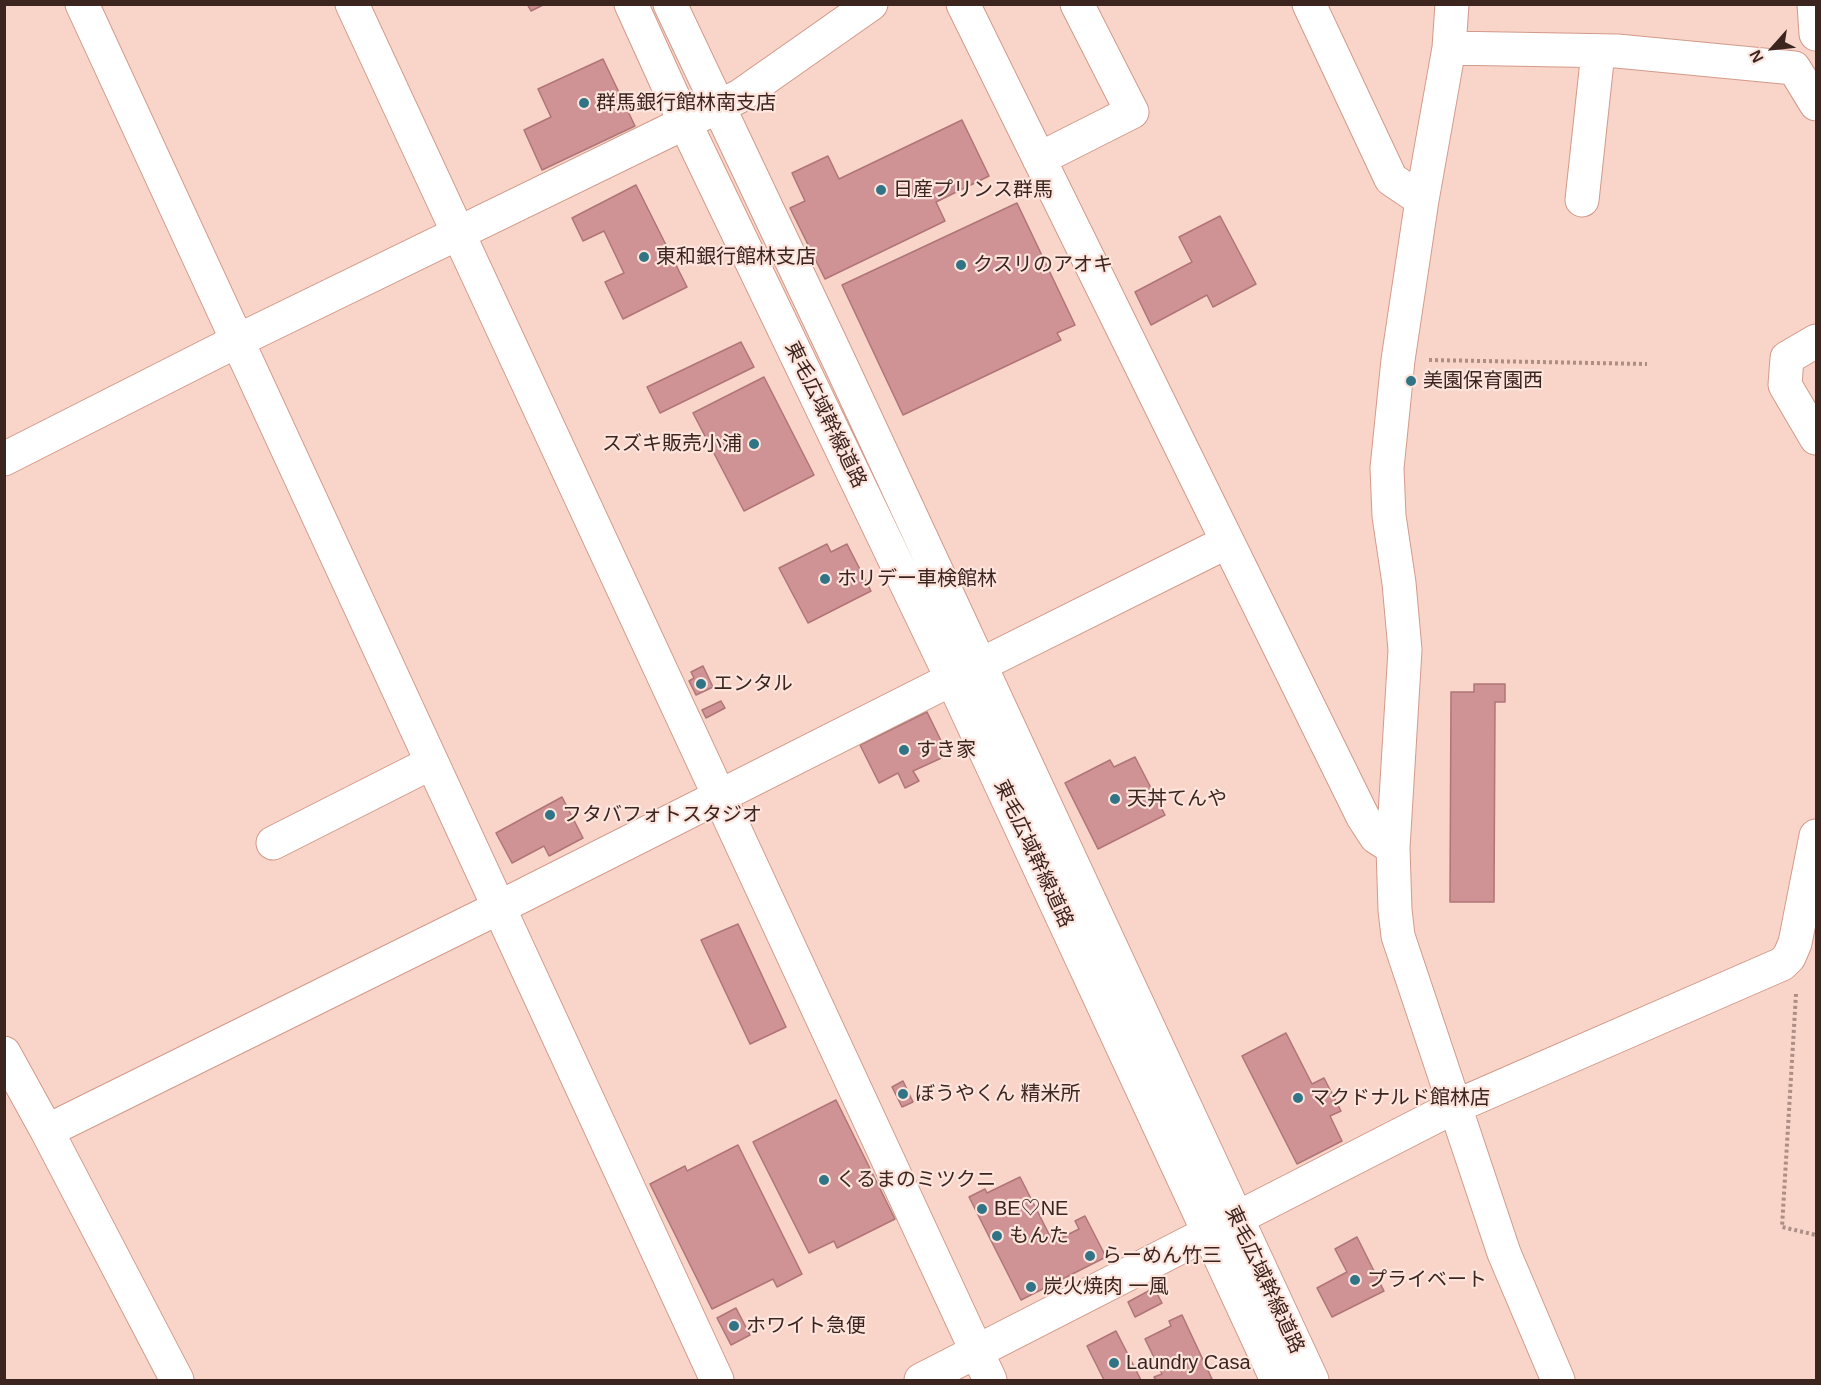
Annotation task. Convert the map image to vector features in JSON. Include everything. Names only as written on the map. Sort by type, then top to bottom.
[{"type":"main road","points":[[82,4],[717,1380]]},
{"type":"main road","points":[[352,4],[990,1380]]},
{"type":"main road","name":"東毛広域幹線道路","points":[[631,4],[685,123],[966,672],[1221,1226],[1277,1380]]},
{"type":"main road","name":"東毛広域幹線道路","points":[[670,4],[840,363],[966,672]]},
{"type":"main road","points":[[5,458],[237,341],[718,108],[752,89],[871,4]]},
{"type":"main road","points":[[963,4],[1363,817],[1376,837],[1393,848]]},
{"type":"main road","points":[[1039,159],[1132,112],[1077,4]]},
{"type":"main road","points":[[1309,4],[1391,178],[1422,200]]},
{"type":"main road","points":[[1452,4],[1449,48],[1422,200],[1398,360],[1387,468],[1389,516],[1399,583],[1405,650],[1393,848],[1398,936],[1504,1252],[1558,1380]]},
{"type":"main road","points":[[1814,4],[1816,34]]},
{"type":"main road","points":[[1449,48],[1617,51],[1805,67],[1816,104]]},
{"type":"main road","points":[[1582,200],[1598,52]]},
{"type":"main road","points":[[1816,341],[1787,358],[1785,385],[1816,438]]},
{"type":"main road","points":[[47,1131],[498,908],[1227,542]]},
{"type":"main road","points":[[273,843],[431,763]]},
{"type":"main road","points":[[921,1380],[1454,1107],[1782,964],[1789,957],[1795,943],[1816,836]]},
{"type":"main road","points":[[4,1053],[177,1380]]},
{"type":"main road","name":"東毛広域幹線道路","points":[[1221,1226],[1312,1380]]},
{"type":"path","points":[[1398,360],[1647,364]]},
{"type":"path","points":[[1782,964],[1797,991],[1782,1227],[1816,1235]]},
{"type":"building","points":[[527,4],[545,4],[531,11]]},
{"type":"building","name":"群馬銀行館林南支店","points":[[603,59],[635,126],[542,170],[524,130],[551,117],[538,89]]},
{"type":"building","name":"日産プリンス群馬","points":[[962,120],[989,176],[936,202],[945,221],[825,279],[790,208],[805,201],[792,173],[828,156],[839,179]]},
{"type":"building","name":"東和銀行館林支店","points":[[636,185],[687,287],[623,319],[605,282],[624,273],[604,231],[583,241],[572,218]]},
{"type":"building","points":[[1017,203],[1075,325],[1057,333],[1061,340],[903,415],[842,285]]},
{"type":"building","points":[[1220,216],[1256,284],[1213,307],[1207,295],[1151,325],[1135,292],[1192,262],[1179,237]]},
{"type":"building","points":[[741,342],[754,367],[660,413],[647,387]]},
{"type":"building","name":"スズキ販売小浦","points":[[764,377],[814,475],[744,511],[693,413]]},
{"type":"building","name":"ホリデー車検館林","points":[[827,544],[831,552],[847,544],[871,591],[808,623],[779,568]]},
{"type":"building","name":"エンタル","points":[[703,666],[713,687],[696,695],[689,681],[694,678],[691,672]]},
{"type":"building","points":[[1474,684],[1505,684],[1505,702],[1495,702],[1494,902],[1450,902],[1451,692],[1474,692]]},
{"type":"building","points":[[721,701],[725,708],[706,718],[702,710]]},
{"type":"building","name":"すき家","points":[[927,712],[948,755],[913,771],[919,781],[905,788],[898,773],[879,783],[860,745]]},
{"type":"building","name":"天丼てんや","points":[[1135,757],[1165,815],[1098,849],[1065,783],[1110,760],[1114,767]]},
{"type":"building","name":"フタバフォトスタジオ","points":[[562,797],[583,838],[549,856],[544,846],[512,863],[496,833]]},
{"type":"building","points":[[738,924],[786,1027],[750,1044],[701,940]]},
{"type":"building","name":"マクドナルド館林店","points":[[1286,1033],[1312,1084],[1324,1078],[1341,1111],[1330,1116],[1342,1141],[1297,1164],[1242,1056]]},
{"type":"building","name":"ぼうやくん 精米所","points":[[903,1081],[913,1102],[902,1107],[892,1087]]},
{"type":"building","name":"くるまのミツクニ","points":[[836,1100],[895,1219],[837,1248],[834,1241],[809,1253],[753,1142]]},
{"type":"building","points":[[738,1145],[802,1274],[777,1287],[773,1279],[712,1309],[650,1184],[685,1166],[687,1171]]},
{"type":"building","points":[[1020,1177],[1053,1242],[1079,1229],[1075,1221],[1085,1216],[1106,1257],[1021,1300],[969,1197],[985,1189],[987,1193]]},
{"type":"building","name":"プライベート","points":[[1357,1237],[1384,1291],[1332,1317],[1317,1288],[1347,1272],[1335,1249]]},
{"type":"building","points":[[1154,1288],[1162,1303],[1135,1317],[1128,1302]]},
{"type":"building","name":"ホワイト急便","points":[[736,1308],[750,1335],[731,1345],[717,1318]]},
{"type":"building","points":[[1182,1315],[1212,1379],[1156,1380],[1154,1377],[1162,1374],[1145,1339],[1171,1326],[1169,1321]]},
{"type":"building","name":"Laundry Casa","points":[[1116,1331],[1141,1380],[1104,1380],[1087,1346]]},
{"type":"place","name":"群馬銀行館林南支店","points":[[584,103]]},
{"type":"place","name":"日産プリンス群馬","points":[[881,190]]},
{"type":"place","name":"東和銀行館林支店","points":[[644,257]]},
{"type":"place","name":"クスリのアオキ","points":[[961,265]]},
{"type":"place","name":"美園保育園西","points":[[1411,381]]},
{"type":"place","name":"スズキ販売小浦","points":[[754,444]]},
{"type":"place","name":"ホリデー車検館林","points":[[825,579]]},
{"type":"place","name":"エンタル","points":[[701,684]]},
{"type":"place","name":"すき家","points":[[904,750]]},
{"type":"place","name":"天丼てんや","points":[[1115,799]]},
{"type":"place","name":"フタバフォトスタジオ","points":[[550,815]]},
{"type":"place","name":"ぼうやくん 精米所","points":[[903,1094]]},
{"type":"place","name":"マクドナルド館林店","points":[[1298,1098]]},
{"type":"place","name":"くるまのミツクニ","points":[[824,1180]]},
{"type":"place","name":"BE♡NE","points":[[982,1209]]},
{"type":"place","name":"もんた","points":[[997,1236]]},
{"type":"place","name":"らーめん竹三","points":[[1090,1256]]},
{"type":"place","name":"プライベート","points":[[1355,1280]]},
{"type":"place","name":"炭火焼肉 一風","points":[[1031,1287]]},
{"type":"place","name":"ホワイト急便","points":[[734,1326]]},
{"type":"place","name":"Laundry Casa","points":[[1114,1363]]}]
